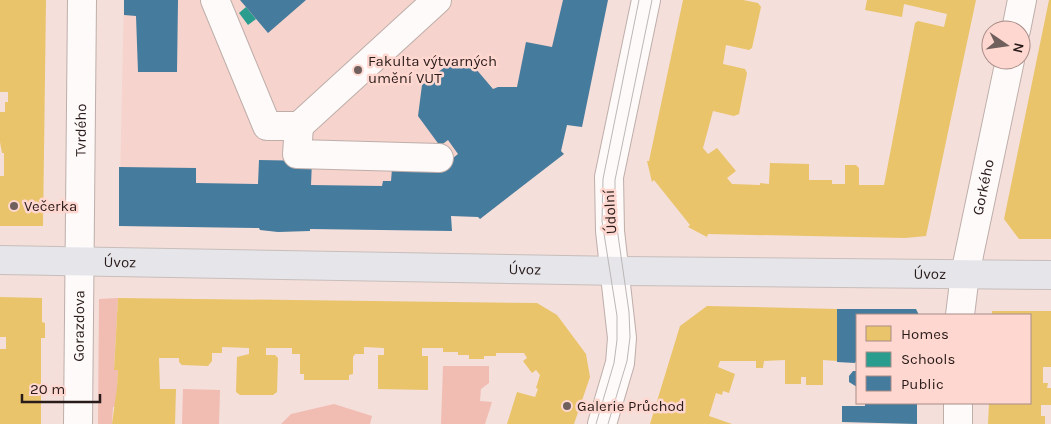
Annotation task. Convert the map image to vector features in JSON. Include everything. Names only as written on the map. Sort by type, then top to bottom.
[{"type":"main road","name":"Úvoz","points":[[0,260],[616,271],[1051,275]]},
{"type":"street","name":"Tvrdého","points":[[81,260],[82,0]]},
{"type":"street","points":[[215,0],[267,126],[299,126],[437,0]]},
{"type":"street","name":"Údolní","points":[[602,424],[622,350],[622,325],[608,209],[609,177],[646,0]]},
{"type":"street","points":[[1018,20],[1022,0]]},
{"type":"street","name":"Gorkého","points":[[960,314],[965,274],[1008,70]]},
{"type":"street","points":[[299,126],[297,154],[439,158]]},
{"type":"street","name":"Gorazdova","points":[[78,424],[81,260]]},
{"type":"street","points":[[958,404],[958,424]]},
{"type":"shaded area","name":"Fakulta výtvarných umění VUT","points":[[124,0],[608,0],[582,127],[567,125],[561,151],[564,154],[480,219],[478,217],[451,216],[284,232],[260,230],[259,228],[119,226]]},
{"type":"shaded area","points":[[118,298],[114,370],[118,370],[116,407],[113,407],[112,424],[98,424],[99,299]]},
{"type":"shaded area","points":[[443,366],[489,366],[489,383],[481,389],[480,401],[492,402],[485,424],[441,424]]},
{"type":"shaded area","points":[[183,389],[220,390],[219,424],[182,424]]},
{"type":"shaded area","points":[[334,404],[372,416],[370,424],[281,424],[291,414]]},
{"type":"building: Homes","points":[[0,0],[46,0],[43,226],[0,226],[0,176],[4,176],[4,153],[2,153],[0,142],[0,112],[5,112],[8,92],[0,92]]},
{"type":"building: Homes","points":[[683,0],[743,0],[758,3],[761,7],[752,48],[749,50],[726,45],[723,64],[745,69],[747,73],[739,114],[734,116],[713,111],[703,148],[708,154],[717,148],[736,171],[727,178],[732,184],[769,184],[770,163],[809,164],[809,180],[832,180],[832,184],[845,184],[845,165],[856,165],[859,168],[859,185],[884,185],[915,23],[918,21],[944,27],[947,14],[904,4],[902,17],[865,10],[867,0],[976,0],[926,236],[905,238],[708,234],[707,237],[688,227],[690,225],[654,180],[652,182],[647,161],[649,161]]},
{"type":"building: Homes","points":[[1049,0],[1051,0],[1051,239],[1019,239],[1004,219]]},
{"type":"building: Homes","points":[[0,297],[42,298],[42,322],[45,323],[45,338],[41,338],[41,424],[0,424],[0,349],[6,349],[6,337],[0,337]]},
{"type":"building: Homes","points":[[118,298],[537,303],[557,315],[586,354],[590,377],[574,424],[507,424],[517,392],[535,397],[538,389],[536,388],[540,375],[536,370],[532,373],[523,361],[527,358],[524,353],[496,353],[496,356],[484,356],[484,359],[469,359],[469,355],[458,355],[458,352],[443,352],[443,348],[422,348],[422,356],[428,356],[428,390],[378,389],[378,355],[384,355],[384,348],[364,347],[364,354],[355,354],[353,357],[353,374],[349,375],[349,380],[304,380],[304,374],[300,374],[300,354],[292,354],[292,348],[266,348],[266,355],[275,355],[278,358],[277,392],[273,395],[240,395],[236,392],[237,357],[249,354],[249,348],[222,347],[222,353],[212,353],[212,361],[208,366],[182,365],[179,362],[179,358],[159,358],[160,389],[176,389],[175,424],[112,424],[118,370],[114,370]]},
{"type":"building: Homes","points":[[707,306],[837,309],[837,361],[823,360],[823,385],[806,385],[806,377],[801,377],[801,384],[785,384],[785,360],[764,361],[763,368],[756,368],[756,361],[720,361],[718,367],[735,374],[729,393],[723,391],[722,395],[716,393],[709,416],[732,424],[650,424],[680,326]]},
{"type":"building: Homes","points":[[992,311],[1051,311],[1051,367],[1043,367],[1043,383],[1048,383],[1047,388],[1051,388],[1051,405],[1041,405],[1041,416],[1045,416],[1045,424],[988,424],[989,404],[1031,404],[1031,314],[992,314]]},
{"type":"building: Schools","points":[[246,7],[256,19],[248,25],[239,13]]},
{"type":"building: Public","points":[[124,0],[178,0],[177,72],[138,72],[136,16],[124,15]]},
{"type":"building: Public","points":[[240,0],[306,0],[268,33]]},
{"type":"building: Public","points":[[563,0],[608,0],[582,127],[567,125],[561,151],[564,154],[480,219],[478,217],[451,216],[452,231],[310,229],[310,231],[278,232],[260,230],[259,228],[119,226],[119,167],[196,168],[196,183],[258,184],[259,160],[312,161],[311,185],[382,186],[383,181],[391,181],[392,169],[446,170],[447,163],[458,154],[448,140],[440,146],[418,116],[422,85],[446,66],[476,69],[493,89],[498,87],[517,87],[526,42],[552,47]]},
{"type":"building: Public","points":[[837,309],[916,309],[918,314],[856,314],[856,361],[855,363],[837,362]]},
{"type":"building: Public","points":[[853,371],[856,371],[856,386],[849,382],[849,376]]},
{"type":"building: Public","points":[[865,404],[917,404],[917,424],[842,422],[842,406],[865,406]]},
{"type":"tram line","points":[[596,424],[614,363],[617,340],[617,316],[602,221],[603,179],[639,0]]},
{"type":"tram line","points":[[608,424],[627,361],[630,337],[629,312],[615,214],[615,180],[652,0]]},
{"type":"place","name":"Fakulta výtvarných umění VUT","points":[[358,70]]},
{"type":"place","name":"Večerka","points":[[14,206]]},
{"type":"place","name":"Galerie Průchod","points":[[567,406]]}]
